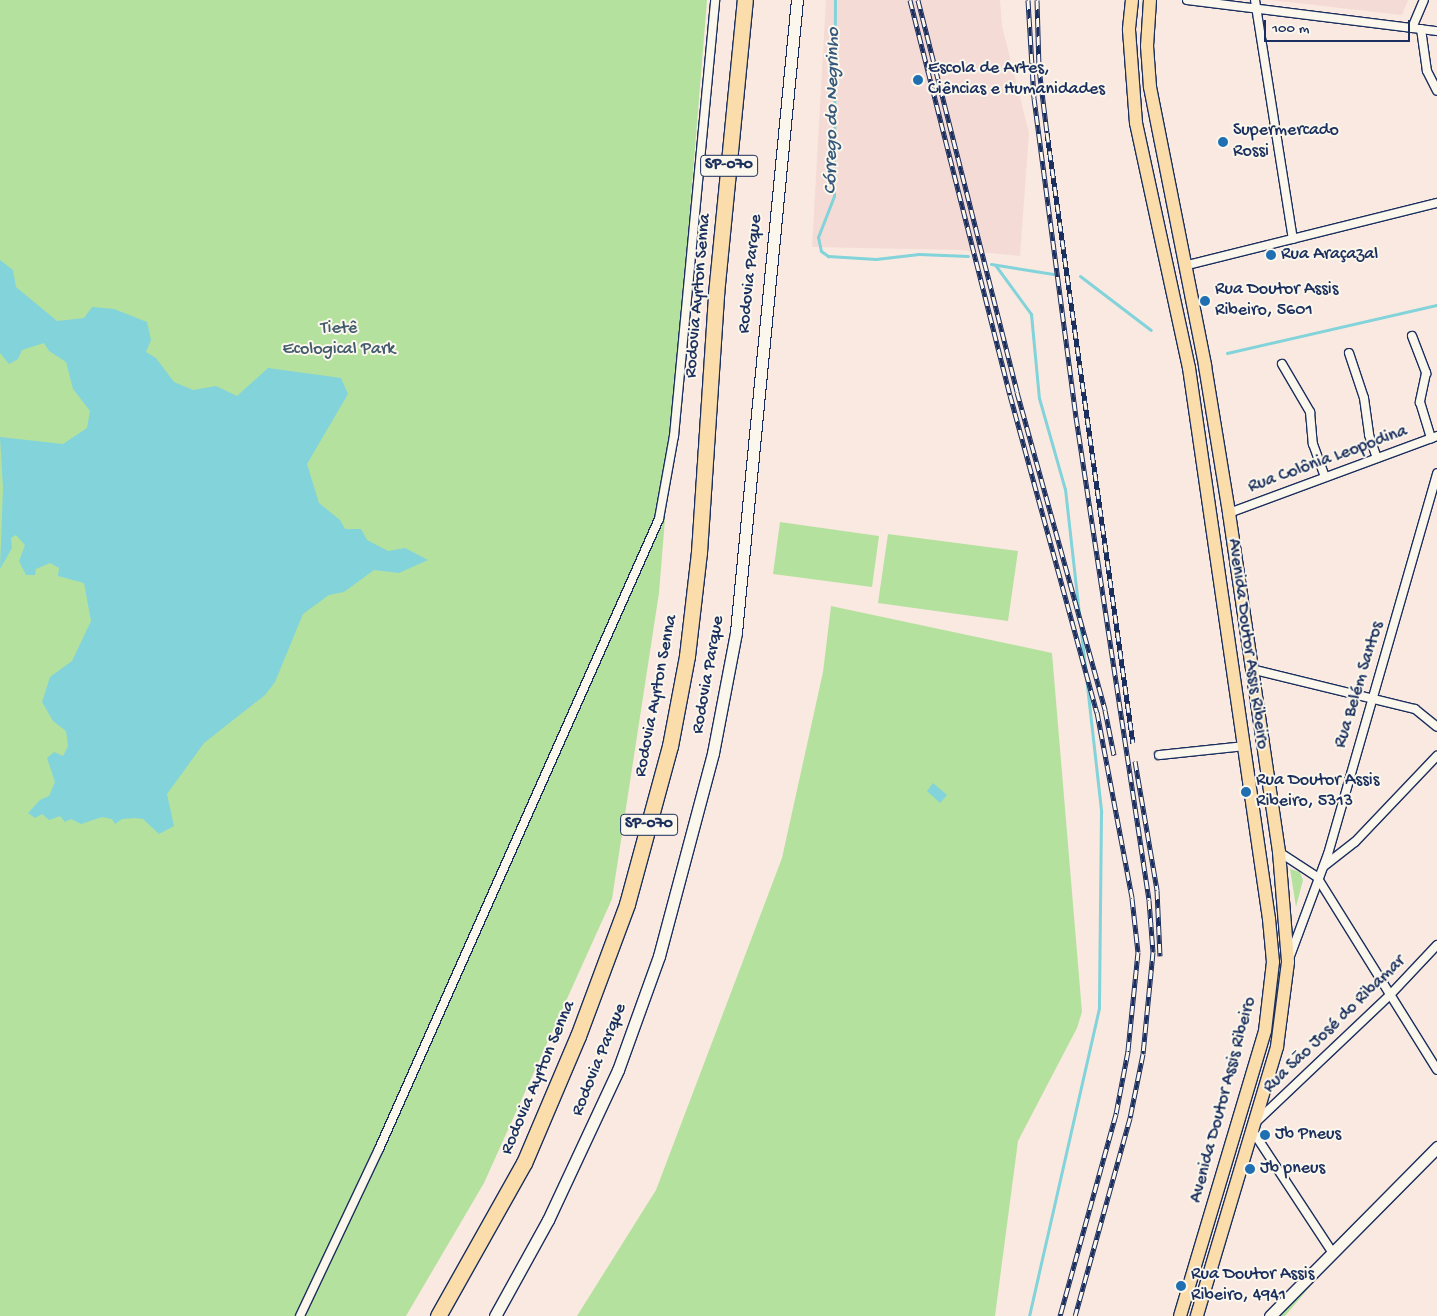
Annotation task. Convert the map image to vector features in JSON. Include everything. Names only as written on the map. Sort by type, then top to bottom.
[{"type":"highway","name":"Rodovia Ayrton Senna","points":[[438,1316],[524,1163],[578,1036],[627,904],[670,746],[687,656],[699,552],[716,294],[745,0]]},
{"type":"highway","name":"Rodovia Ayrton Senna","points":[[742,39],[749,0]]},
{"type":"main road","name":"Avenida Doutor Assis Ribeiro","points":[[1132,0],[1130,47],[1136,123],[1189,368],[1269,919],[1271,992],[1265,1031],[1180,1316]]},
{"type":"main road","name":"Avenida Doutor Assis Ribeiro","points":[[1150,0],[1147,46],[1150,87],[1205,366],[1229,513],[1279,852],[1288,962],[1276,1047],[1197,1316]]},
{"type":"street","points":[[300,1316],[387,1130],[660,519],[675,426],[715,0]]},
{"type":"street","name":"Rodovia Parque","points":[[495,1316],[548,1220],[618,1070],[659,956],[713,753],[736,632],[797,0]]},
{"type":"street","points":[[1186,0],[1255,4],[1437,31]]},
{"type":"street","points":[[1412,28],[1424,0]]},
{"type":"street","points":[[1255,4],[1272,100],[1293,240]]},
{"type":"street","points":[[1421,29],[1426,71],[1437,91]]},
{"type":"street","points":[[1184,266],[1437,203]]},
{"type":"street","points":[[1412,336],[1426,374],[1420,402],[1434,437]]},
{"type":"street","points":[[1349,353],[1364,398],[1369,435],[1377,458]]},
{"type":"street","points":[[1282,364],[1289,382],[1301,392],[1310,412],[1313,444],[1325,477]]},
{"type":"street","name":"Rua Colônia Leopodina","points":[[1229,513],[1434,437]]},
{"type":"street","name":"Rua Belém Santos","points":[[1288,962],[1322,867],[1374,697],[1437,473]]},
{"type":"street","points":[[1251,669],[1374,697],[1415,709],[1437,726]]},
{"type":"street","points":[[1159,755],[1244,746]]},
{"type":"street","points":[[1322,867],[1355,842],[1437,756]]},
{"type":"street","points":[[1279,852],[1317,877],[1437,1070]]},
{"type":"street","name":"Rua São José do Ribamar","points":[[1252,1128],[1390,996],[1437,945]]},
{"type":"street","points":[[1252,1128],[1332,1252]]},
{"type":"street","points":[[1270,1316],[1437,1147]]},
{"type":"shaded area","name":"Escola de Artes, Ciências e Humanidades","points":[[826,0],[1000,0],[1002,26],[1029,133],[1020,256],[959,250],[812,247]]},
{"type":"shaded area","points":[[1270,0],[1408,0],[1402,15]]},
{"type":"green space","name":"Tietê Ecological Park","points":[[0,0],[707,0],[659,593],[612,899],[484,1183],[406,1316],[0,1316]]},
{"type":"green space","points":[[780,522],[879,536],[872,587],[773,574]]},
{"type":"green space","points":[[888,534],[1018,551],[1008,621],[878,603]]},
{"type":"green space","points":[[831,606],[1052,653],[1082,1012],[1077,1028],[1018,1141],[995,1316],[577,1316],[656,1190],[782,858],[823,672]]},
{"type":"green space","points":[[1290,869],[1300,872],[1303,880],[1296,907]]},
{"type":"green space","points":[[1330,1263],[1285,1316],[1277,1316]]},
{"type":"water","points":[[0,260],[13,270],[16,287],[57,321],[84,318],[92,307],[114,309],[147,322],[151,340],[146,352],[156,358],[174,382],[193,390],[216,386],[237,396],[268,368],[341,378],[348,394],[307,464],[319,503],[340,520],[345,529],[361,529],[367,540],[388,551],[405,548],[428,560],[399,573],[374,570],[344,592],[329,595],[303,614],[275,682],[265,695],[204,743],[167,794],[174,826],[159,834],[143,819],[122,819],[115,824],[112,819],[102,817],[81,824],[71,819],[65,822],[60,816],[49,820],[42,814],[35,818],[28,813],[40,800],[49,796],[55,782],[47,758],[54,752],[63,756],[68,746],[66,731],[53,721],[42,702],[50,677],[72,661],[91,621],[84,583],[58,576],[59,568],[50,563],[36,569],[35,575],[26,575],[19,561],[25,545],[16,535],[11,538],[12,548],[0,569],[3,488],[0,437],[63,444],[87,428],[90,411],[73,389],[66,362],[49,351],[44,343],[22,350],[18,359],[9,364],[0,353]]},
{"type":"water","points":[[933,783],[947,795],[940,803],[927,791]]},
{"type":"waterway","name":"Córrego do Negrinho","points":[[835,0],[834,196],[818,237],[821,251],[828,256],[876,259],[919,254],[968,256]]},
{"type":"waterway","name":"Córrego do Negrinho","points":[[991,264],[1053,274]]},
{"type":"waterway","points":[[996,266],[1031,314],[1039,398],[1065,489],[1101,812],[1099,1008],[1029,1316]]},
{"type":"waterway","name":"Córrego do Negrinho","points":[[1080,276],[1151,330]]},
{"type":"waterway","name":"Córrego do Negrinho","points":[[1227,353],[1437,305]]},
{"type":"railway","points":[[910,0],[1010,395],[1097,712],[1132,898],[1138,952],[1128,1051],[1116,1114],[1060,1316]]},
{"type":"railway","points":[[918,0],[1017,392],[1105,710],[1114,755]]},
{"type":"railway","points":[[1028,0],[1034,98],[1076,417],[1149,900],[1153,952],[1143,1054],[1130,1118],[1075,1316]]},
{"type":"railway","points":[[1037,0],[1039,68],[1047,133],[1133,743]]},
{"type":"railway","points":[[1135,761],[1157,890],[1160,956]]},
{"type":"place","name":"Escola de Artes, Ciências e Humanidades","points":[[918,80]]},
{"type":"place","name":"Supermercado Rossi","points":[[1223,142]]},
{"type":"place","name":"Rua Araçazal","points":[[1271,255]]},
{"type":"place","name":"Rua Doutor Assis Ribeiro, 5601","points":[[1205,301]]},
{"type":"place","name":"Rua Doutor Assis Ribeiro, 5313","points":[[1246,792]]},
{"type":"place","name":"Jb Pneus","points":[[1265,1135]]},
{"type":"place","name":"Jb pneus","points":[[1250,1169]]},
{"type":"place","name":"Rua Doutor Assis Ribeiro, 4941","points":[[1181,1286]]}]
